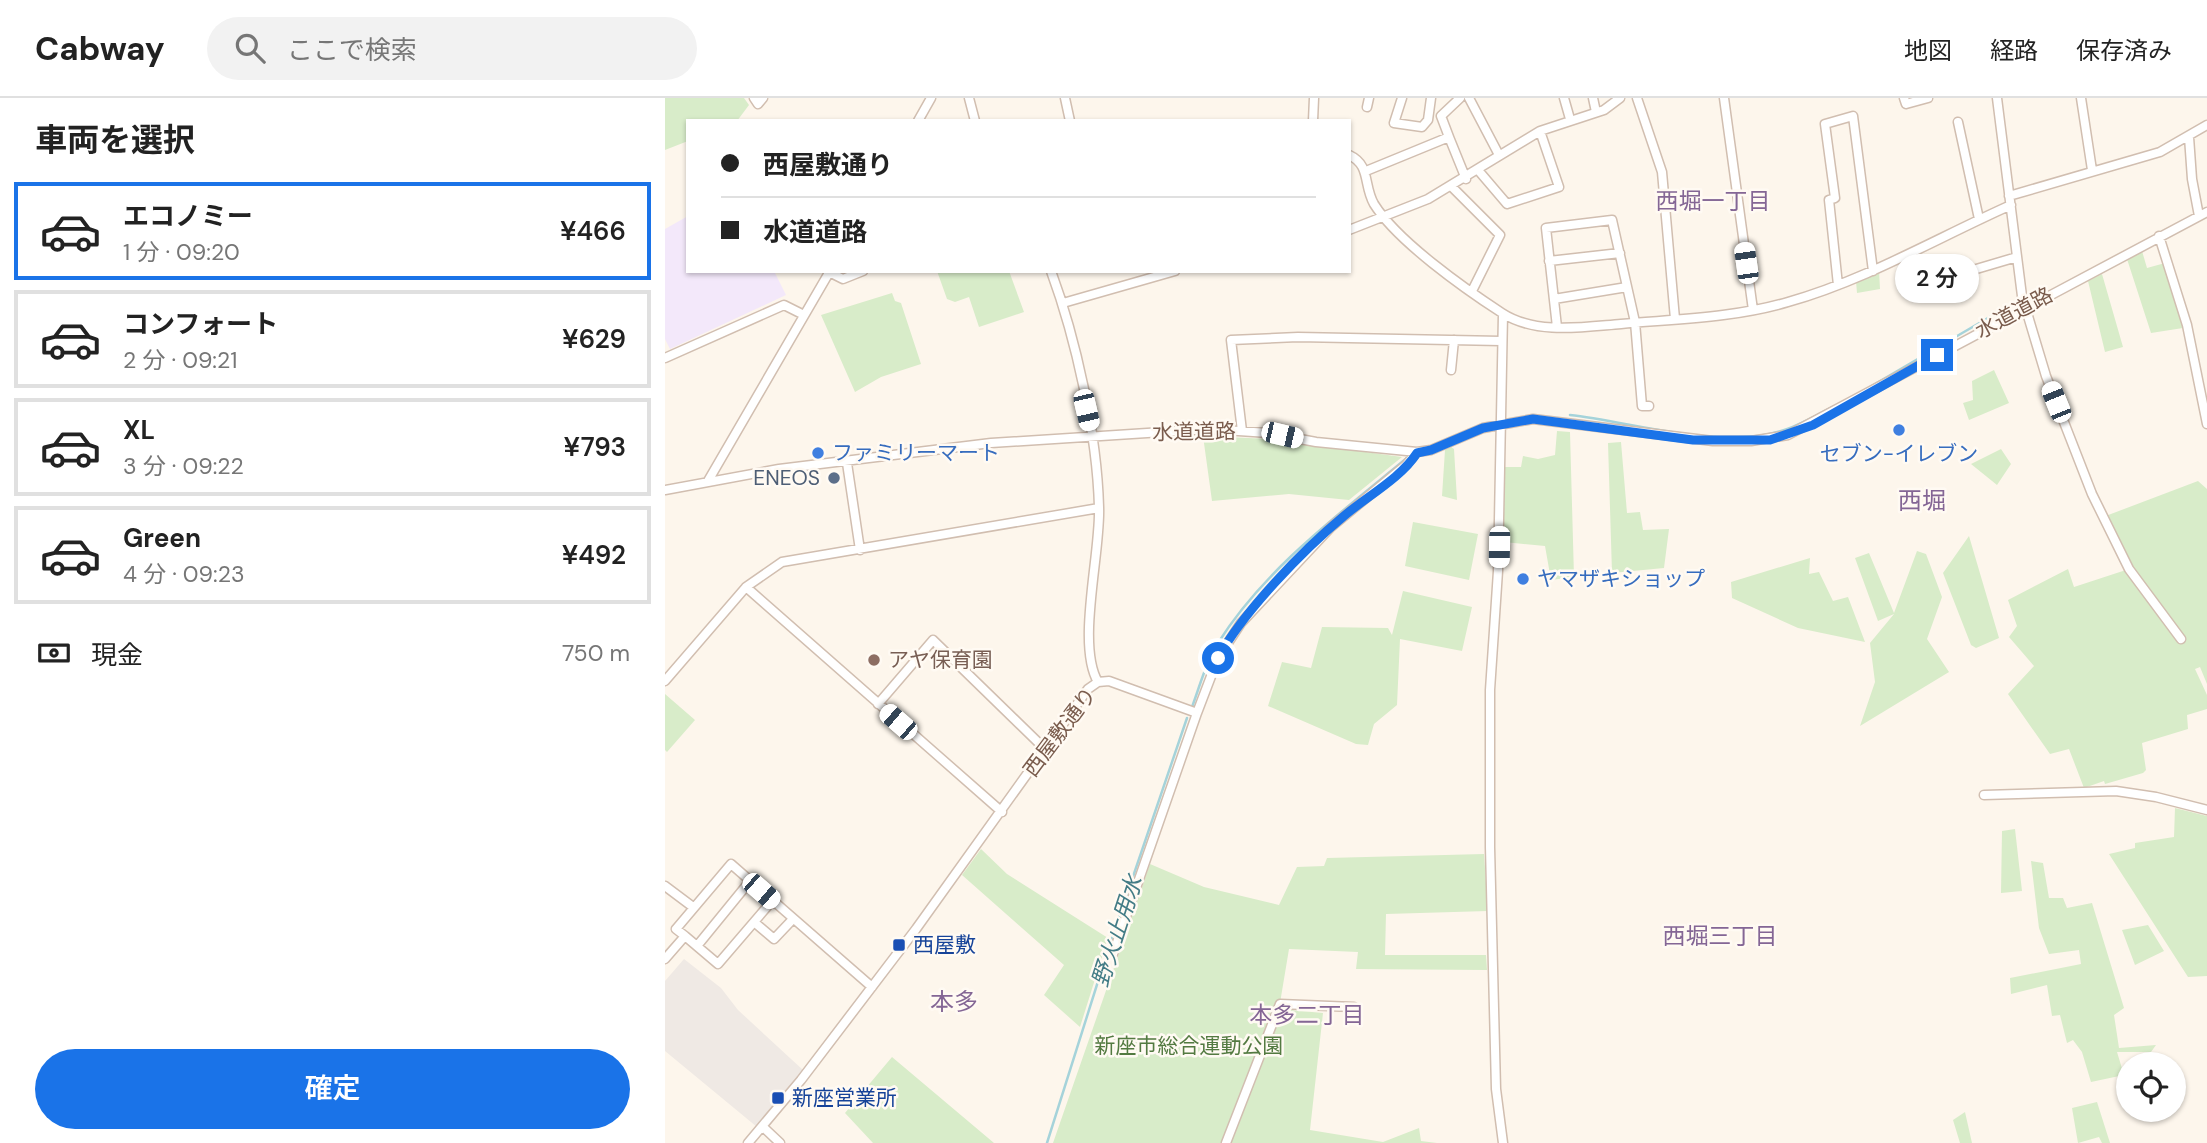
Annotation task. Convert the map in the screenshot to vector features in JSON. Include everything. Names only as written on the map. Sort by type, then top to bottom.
[{"type":"street","points":[[754,98],[758,104],[762,98]]},
{"type":"street","points":[[919,119],[931,98]]},
{"type":"street","points":[[969,98],[974,119]]},
{"type":"street","points":[[1065,98],[1070,119]]},
{"type":"street","points":[[1313,119],[1314,98]]},
{"type":"street","points":[[1402,98],[1394,122],[1422,127],[1428,120],[1431,98]]},
{"type":"street","points":[[1460,98],[1441,116],[1466,178]]},
{"type":"street","points":[[1469,98],[1499,155]]},
{"type":"street","points":[[1564,98],[1570,119]]},
{"type":"street","points":[[1593,98],[1596,112]]},
{"type":"street","points":[[1351,229],[1452,187],[1540,131],[1596,112],[1620,98]]},
{"type":"street","points":[[1637,98],[1662,172],[1675,319]]},
{"type":"street","points":[[1724,98],[1753,310]]},
{"type":"street","points":[[1904,98],[1906,104],[1928,98]]},
{"type":"street","points":[[1997,98],[2025,307],[2046,376],[2092,495],[2129,569],[2181,639]]},
{"type":"street","points":[[2081,98],[2092,170]]},
{"type":"street","points":[[1838,285],[1829,200],[1835,198],[1825,124],[1853,116],[1873,271]]},
{"type":"street","points":[[1958,122],[1979,219]]},
{"type":"street","points":[[2009,195],[2160,152],[2207,125]]},
{"type":"street","points":[[1478,170],[1507,204],[1559,187],[1540,131]]},
{"type":"street","points":[[2189,137],[2192,179],[2203,214]]},
{"type":"street","points":[[1366,171],[1449,138]]},
{"type":"street","points":[[1351,156],[1360,160],[1366,171],[1374,203],[1423,256],[1521,324],[1557,327],[1635,323],[1753,310],[1838,285],[1873,271],[2011,205]]},
{"type":"street","points":[[1452,187],[1500,235],[1472,291]]},
{"type":"street","name":"水道道路","points":[[665,490],[708,481],[991,443],[1209,429],[1417,453],[1501,424],[1546,419],[1693,440],[1770,440],[1823,419],[2025,307],[2203,214]]},
{"type":"street","points":[[1557,327],[1546,228],[1612,220],[1635,323],[1642,407],[1649,406]]},
{"type":"street","points":[[2159,236],[2187,325],[2204,397],[2207,424]]},
{"type":"street","points":[[1549,261],[1620,253]]},
{"type":"street","points":[[1956,275],[2017,257]]},
{"type":"street","points":[[708,481],[828,273]]},
{"type":"street","points":[[831,273],[843,279],[858,273]]},
{"type":"street","points":[[1052,273],[1063,303],[1092,436],[1099,509],[1089,658],[1098,682]]},
{"type":"street","points":[[1063,303],[1168,273]]},
{"type":"street","points":[[1554,299],[1627,287]]},
{"type":"street","points":[[665,358],[784,304],[804,315]]},
{"type":"street","points":[[1503,314],[1498,571],[1490,690],[1490,848],[1496,1089],[1503,1143]]},
{"type":"street","points":[[1242,431],[1231,340],[1298,337],[1501,341]]},
{"type":"street","points":[[1451,370],[1454,340]]},
{"type":"street","points":[[1113,954],[1218,658],[1241,623],[1331,527],[1417,453]]},
{"type":"street","points":[[847,463],[860,550]]},
{"type":"street","points":[[665,681],[746,587],[782,562],[1099,509]]},
{"type":"street","points":[[746,587],[1002,812]]},
{"type":"street","points":[[877,704],[933,640],[1045,749]]},
{"type":"street","name":"西屋敷通り","points":[[748,1143],[872,987],[1002,812],[1088,690],[1098,682],[1109,681],[1197,713]]},
{"type":"street","points":[[1984,795],[2116,792],[2156,797],[2207,810]]},
{"type":"street","points":[[772,901],[718,964],[675,929],[731,864],[872,987]]},
{"type":"street","points":[[697,946],[750,881]]},
{"type":"street","points":[[665,886],[693,907]]},
{"type":"street","points":[[754,922],[774,939],[793,919]]},
{"type":"street","points":[[665,959],[685,936]]},
{"type":"street","points":[[1226,1143],[1279,1004],[1354,1007]]},
{"type":"street","points":[[763,1127],[780,1143]]},
{"type":"shaded area","points":[[686,217],[686,273],[775,273],[786,295],[670,349],[665,339],[665,229]]},
{"type":"shaded area","points":[[684,959],[721,988],[738,1010],[803,1070],[757,1127],[665,1051],[665,981]]},
{"type":"green space","points":[[665,98],[744,98],[749,105],[738,119],[686,119],[686,142],[665,150]]},
{"type":"green space","points":[[2142,251],[2147,268],[2165,263],[2183,328],[2151,333],[2127,259]]},
{"type":"green space","points":[[1879,270],[1880,289],[1857,293],[1856,281]]},
{"type":"green space","points":[[938,273],[1010,273],[1024,312],[979,327],[969,297],[955,302],[947,299]]},
{"type":"green space","points":[[2102,274],[2123,347],[2105,352],[2088,281]]},
{"type":"green space","points":[[892,293],[895,301],[901,303],[921,364],[881,377],[855,392],[821,315]]},
{"type":"green space","points":[[1994,370],[2009,403],[1969,420],[1963,403],[1973,400],[1972,381]]},
{"type":"green space","points":[[1557,431],[1570,432],[1574,577],[1551,580],[1545,546],[1504,542],[1504,467],[1521,467],[1523,456],[1538,459],[1555,455]]},
{"type":"green space","points":[[1203,436],[1271,439],[1402,457],[1349,500],[1289,494],[1212,501]]},
{"type":"green space","points":[[1621,442],[1627,513],[1640,512],[1643,530],[1669,529],[1664,568],[1612,573],[1608,443]]},
{"type":"green space","points":[[1451,447],[1454,449],[1457,500],[1442,496],[1445,450]]},
{"type":"green space","points":[[2001,449],[2011,464],[1997,485],[1971,464]]},
{"type":"green space","points":[[2198,481],[2207,489],[2207,684],[2200,667],[2195,669],[2207,695],[2207,709],[2187,715],[2188,729],[2142,743],[2146,770],[2143,773],[2084,788],[2069,749],[2050,754],[2008,694],[2034,666],[2009,637],[2017,626],[2008,600],[2068,569],[2074,587],[2129,569],[2103,517]]},
{"type":"green space","points":[[1413,522],[1478,534],[1469,580],[1405,566]]},
{"type":"green space","points":[[1969,536],[1999,638],[1976,648],[1971,645],[1943,573]]},
{"type":"green space","points":[[1917,551],[1926,554],[1942,597],[1927,639],[1949,672],[1860,726],[1875,682],[1870,643],[1894,614],[1878,621],[1855,558],[1869,553],[1894,613]]},
{"type":"green space","points":[[1810,558],[1809,574],[1819,572],[1833,601],[1848,597],[1865,642],[1798,628],[1732,598],[1731,582]]},
{"type":"green space","points":[[1403,591],[1472,607],[1462,651],[1400,639],[1397,705],[1374,724],[1368,745],[1356,744],[1268,706],[1282,662],[1311,668],[1322,627],[1388,628],[1392,635]]},
{"type":"green space","points":[[665,694],[695,720],[667,752],[665,750]]},
{"type":"green space","points":[[2175,808],[2207,816],[2207,976],[2188,977],[2109,854],[2135,848],[2135,843],[2174,837]]},
{"type":"green space","points":[[2015,829],[2022,891],[2001,893],[2002,831]]},
{"type":"green space","points":[[981,849],[1007,874],[1108,938],[1080,1027],[1044,995],[1064,965],[962,875]]},
{"type":"green space","name":"新座市総合運動公園","points":[[1484,854],[1488,911],[1386,914],[1385,955],[1486,955],[1487,970],[1356,969],[1358,952],[1289,949],[1279,1009],[1323,1013],[1310,1130],[1383,1142],[1419,1128],[1421,1141],[1437,1143],[1053,1143],[1150,864],[1204,887],[1279,905],[1297,867],[1324,866],[1327,858]]},
{"type":"green space","points":[[2031,861],[2043,863],[2049,898],[2063,898],[2067,908],[2092,903],[2124,1008],[2114,1015],[2119,1048],[2156,1045],[2151,1052],[2116,1052],[2116,1077],[2091,1082],[2082,1052],[2073,1040],[2067,1043],[2060,1015],[2052,1016],[2047,985],[2011,994],[2010,978],[2081,964],[2079,950],[2049,954],[2039,928]]},
{"type":"green space","points":[[2148,925],[2164,951],[2135,965],[2122,930]]},
{"type":"green space","points":[[892,1057],[994,1143],[873,1143],[845,1113]]},
{"type":"green space","points":[[2097,1102],[2110,1143],[2102,1143],[2099,1137],[2078,1143],[2072,1108]]},
{"type":"green space","points":[[1965,1112],[1972,1143],[1960,1143],[1953,1120]]},
{"type":"waterway","name":"野火止用水","points":[[1863,391],[2017,301]]},
{"type":"waterway","name":"野火止用水","points":[[1570,415],[1676,433],[1731,438],[1781,431],[1835,406]]},
{"type":"waterway","name":"野火止用水","points":[[1192,707],[1214,650],[1258,590],[1306,542],[1408,457]]},
{"type":"waterway","name":"野火止用水","points":[[1047,1143],[1107,953],[1187,718]]},
{"type":"place","name":"セブン-イレブン","points":[[1899,430]]},
{"type":"place","name":"ファミリーマート","points":[[818,453]]},
{"type":"place","name":"ENEOS","points":[[834,478]]},
{"type":"place","name":"ヤマザキショップ","points":[[1523,579]]},
{"type":"place","name":"アヤ保育園","points":[[874,660]]},
{"type":"place","name":"西屋敷","points":[[899,945]]},
{"type":"place","name":"新座営業所","points":[[778,1098]]},
{"type":"district","name":"西堀一丁目","points":[[1713,201]]},
{"type":"district","name":"西堀","points":[[1922,500]]},
{"type":"district","name":"西堀三丁目","points":[[1720,936]]},
{"type":"district","name":"本多","points":[[954,1001]]},
{"type":"district","name":"本多二丁目","points":[[1307,1015]]},
{"type":"route","points":[[1218,658],[1241,623],[1331,527],[1417,453],[1431,450],[1483,428],[1533,419],[1576,422],[1693,440],[1770,440],[1813,425],[1937,355]]}]
